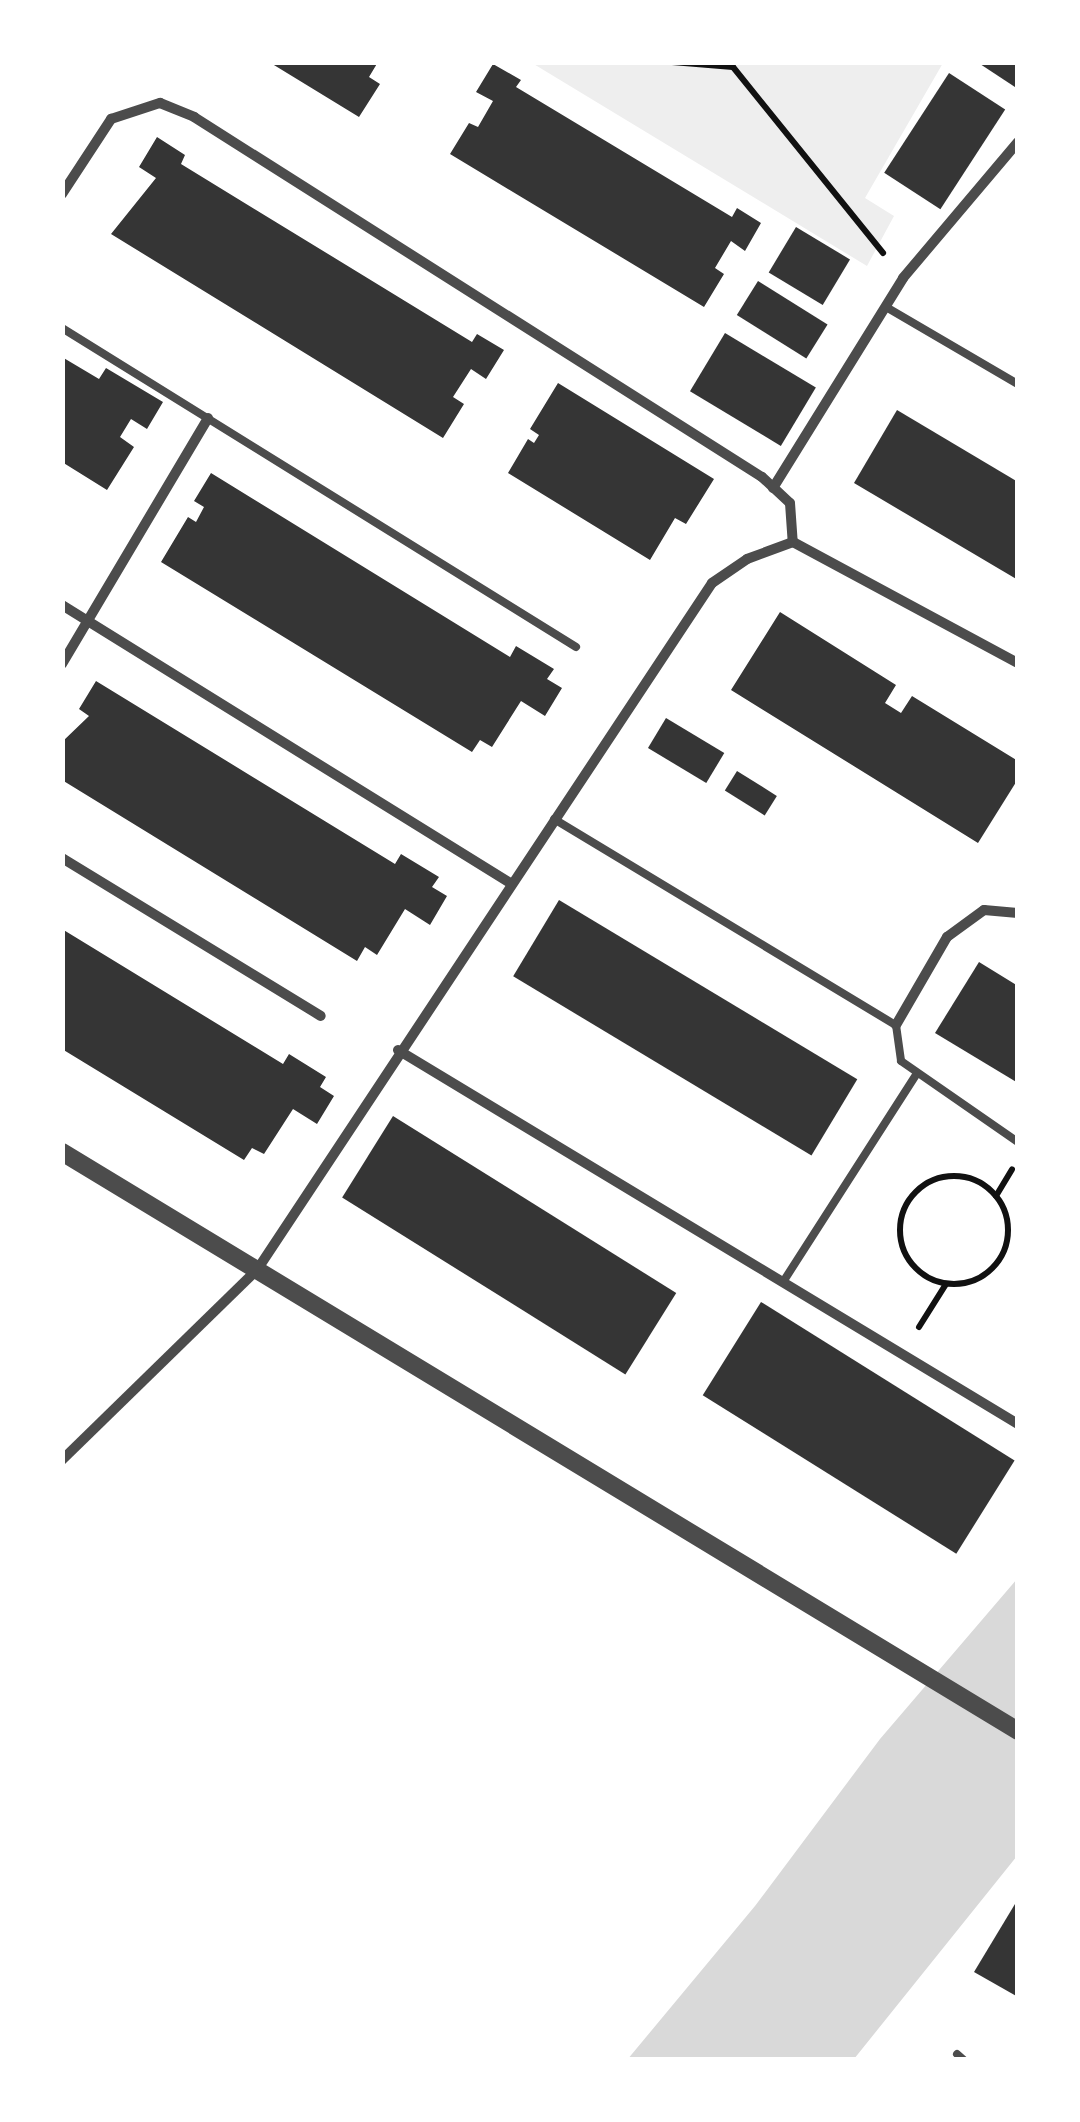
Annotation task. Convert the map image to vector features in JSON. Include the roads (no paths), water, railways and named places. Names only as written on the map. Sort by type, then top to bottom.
[{"type":"street","points":[[62,194],[111,119],[160,103],[177,110],[773,488],[790,503],[794,542]]},
{"type":"street","points":[[773,488],[904,278],[1018,142]]},
{"type":"street","points":[[62,664],[208,418]]},
{"type":"street","points":[[62,1460],[257,1270],[398,1050],[712,583],[747,559],[794,542],[1018,663]]},
{"type":"street","points":[[62,605],[510,883]]},
{"type":"street","points":[[62,858],[321,1016]]},
{"type":"street","points":[[896,1024],[947,937],[984,910],[1018,913]]},
{"type":"street","points":[[398,1050],[1018,1424]]},
{"type":"street","points":[[62,1152],[1018,1731]]},
{"type":"lane","points":[[886,306],[1018,384]]},
{"type":"lane","points":[[62,328],[576,647]]},
{"type":"lane","points":[[554,819],[896,1024],[901,1062],[1018,1142]]},
{"type":"lane","points":[[783,1282],[916,1075]]}]
